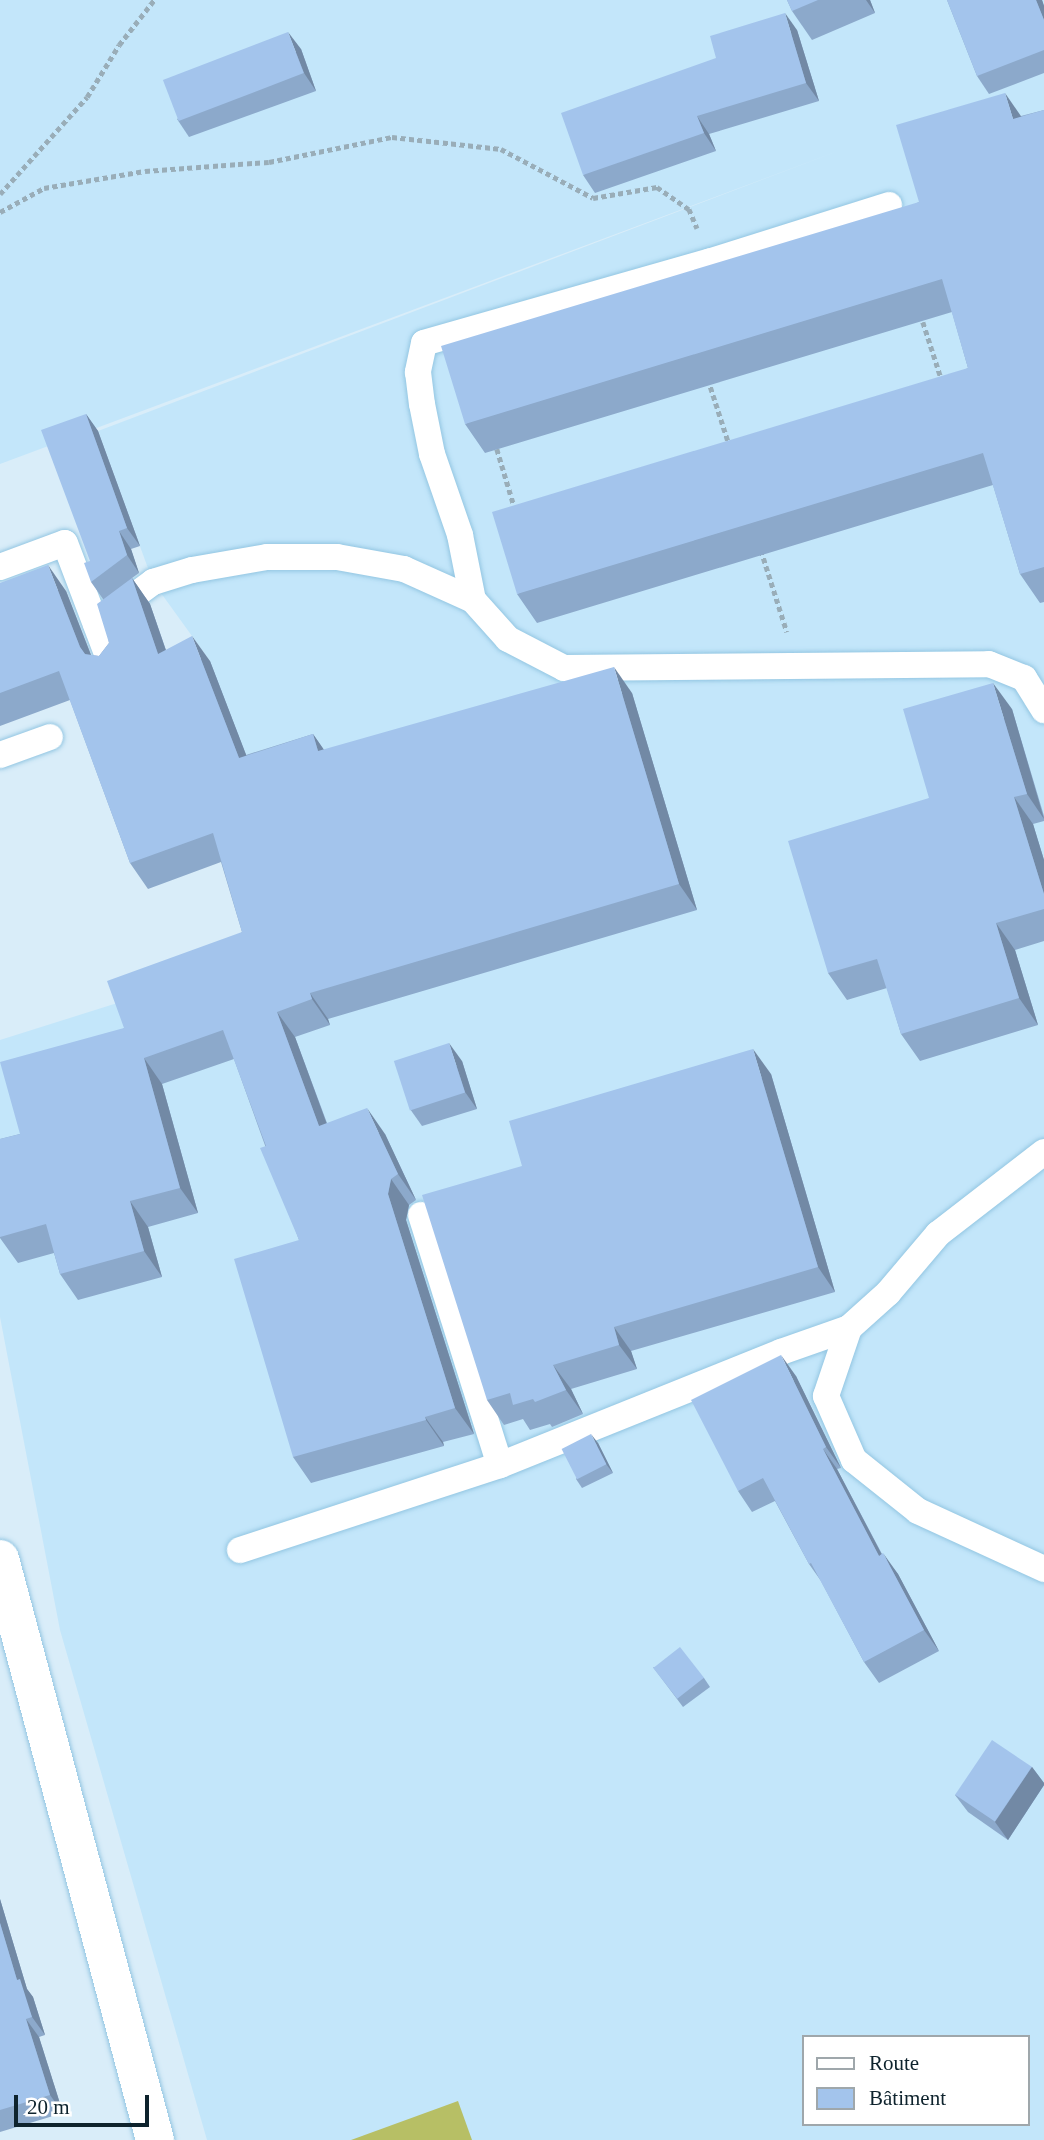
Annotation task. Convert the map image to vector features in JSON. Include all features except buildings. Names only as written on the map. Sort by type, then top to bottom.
[{"type":"street","points":[[0,1559],[9,1627],[155,2140]]},
{"type":"lane","points":[[473,600],[460,535],[432,454],[422,404],[418,372],[424,343],[711,261],[889,205]]},
{"type":"lane","points":[[0,567],[65,543],[112,667]]},
{"type":"lane","points":[[96,624],[153,582],[192,570],[267,557],[337,557],[404,569],[473,600],[508,639],[565,668],[989,664],[1024,678],[1044,710]]},
{"type":"lane","points":[[0,755],[50,737]]},
{"type":"lane","points":[[240,1550],[500,1465],[781,1352],[849,1328],[888,1293],[938,1234],[1044,1152]]},
{"type":"lane","points":[[421,1215],[500,1465]]},
{"type":"lane","points":[[849,1328],[826,1396],[854,1460],[918,1511],[1044,1569]]},
{"type":"path","points":[[0,194],[87,97],[118,45],[155,0]]},
{"type":"path","points":[[0,212],[44,188],[145,171],[270,163],[392,137],[501,149],[593,198],[657,187],[689,209],[711,261]]},
{"type":"path","points":[[923,321],[943,384]]},
{"type":"path","points":[[707,375],[732,453]]},
{"type":"path","points":[[497,449],[516,512]]},
{"type":"path","points":[[760,544],[797,666]]},
{"type":"shaded area","points":[[0,0],[1044,0],[1044,2140],[207,2140],[60,1630],[0,1317],[0,1040],[260,958],[210,661],[153,582],[98,431],[846,148],[0,464]]},
{"type":"green space","points":[[458,2101],[472,2140],[351,2140]]}]
